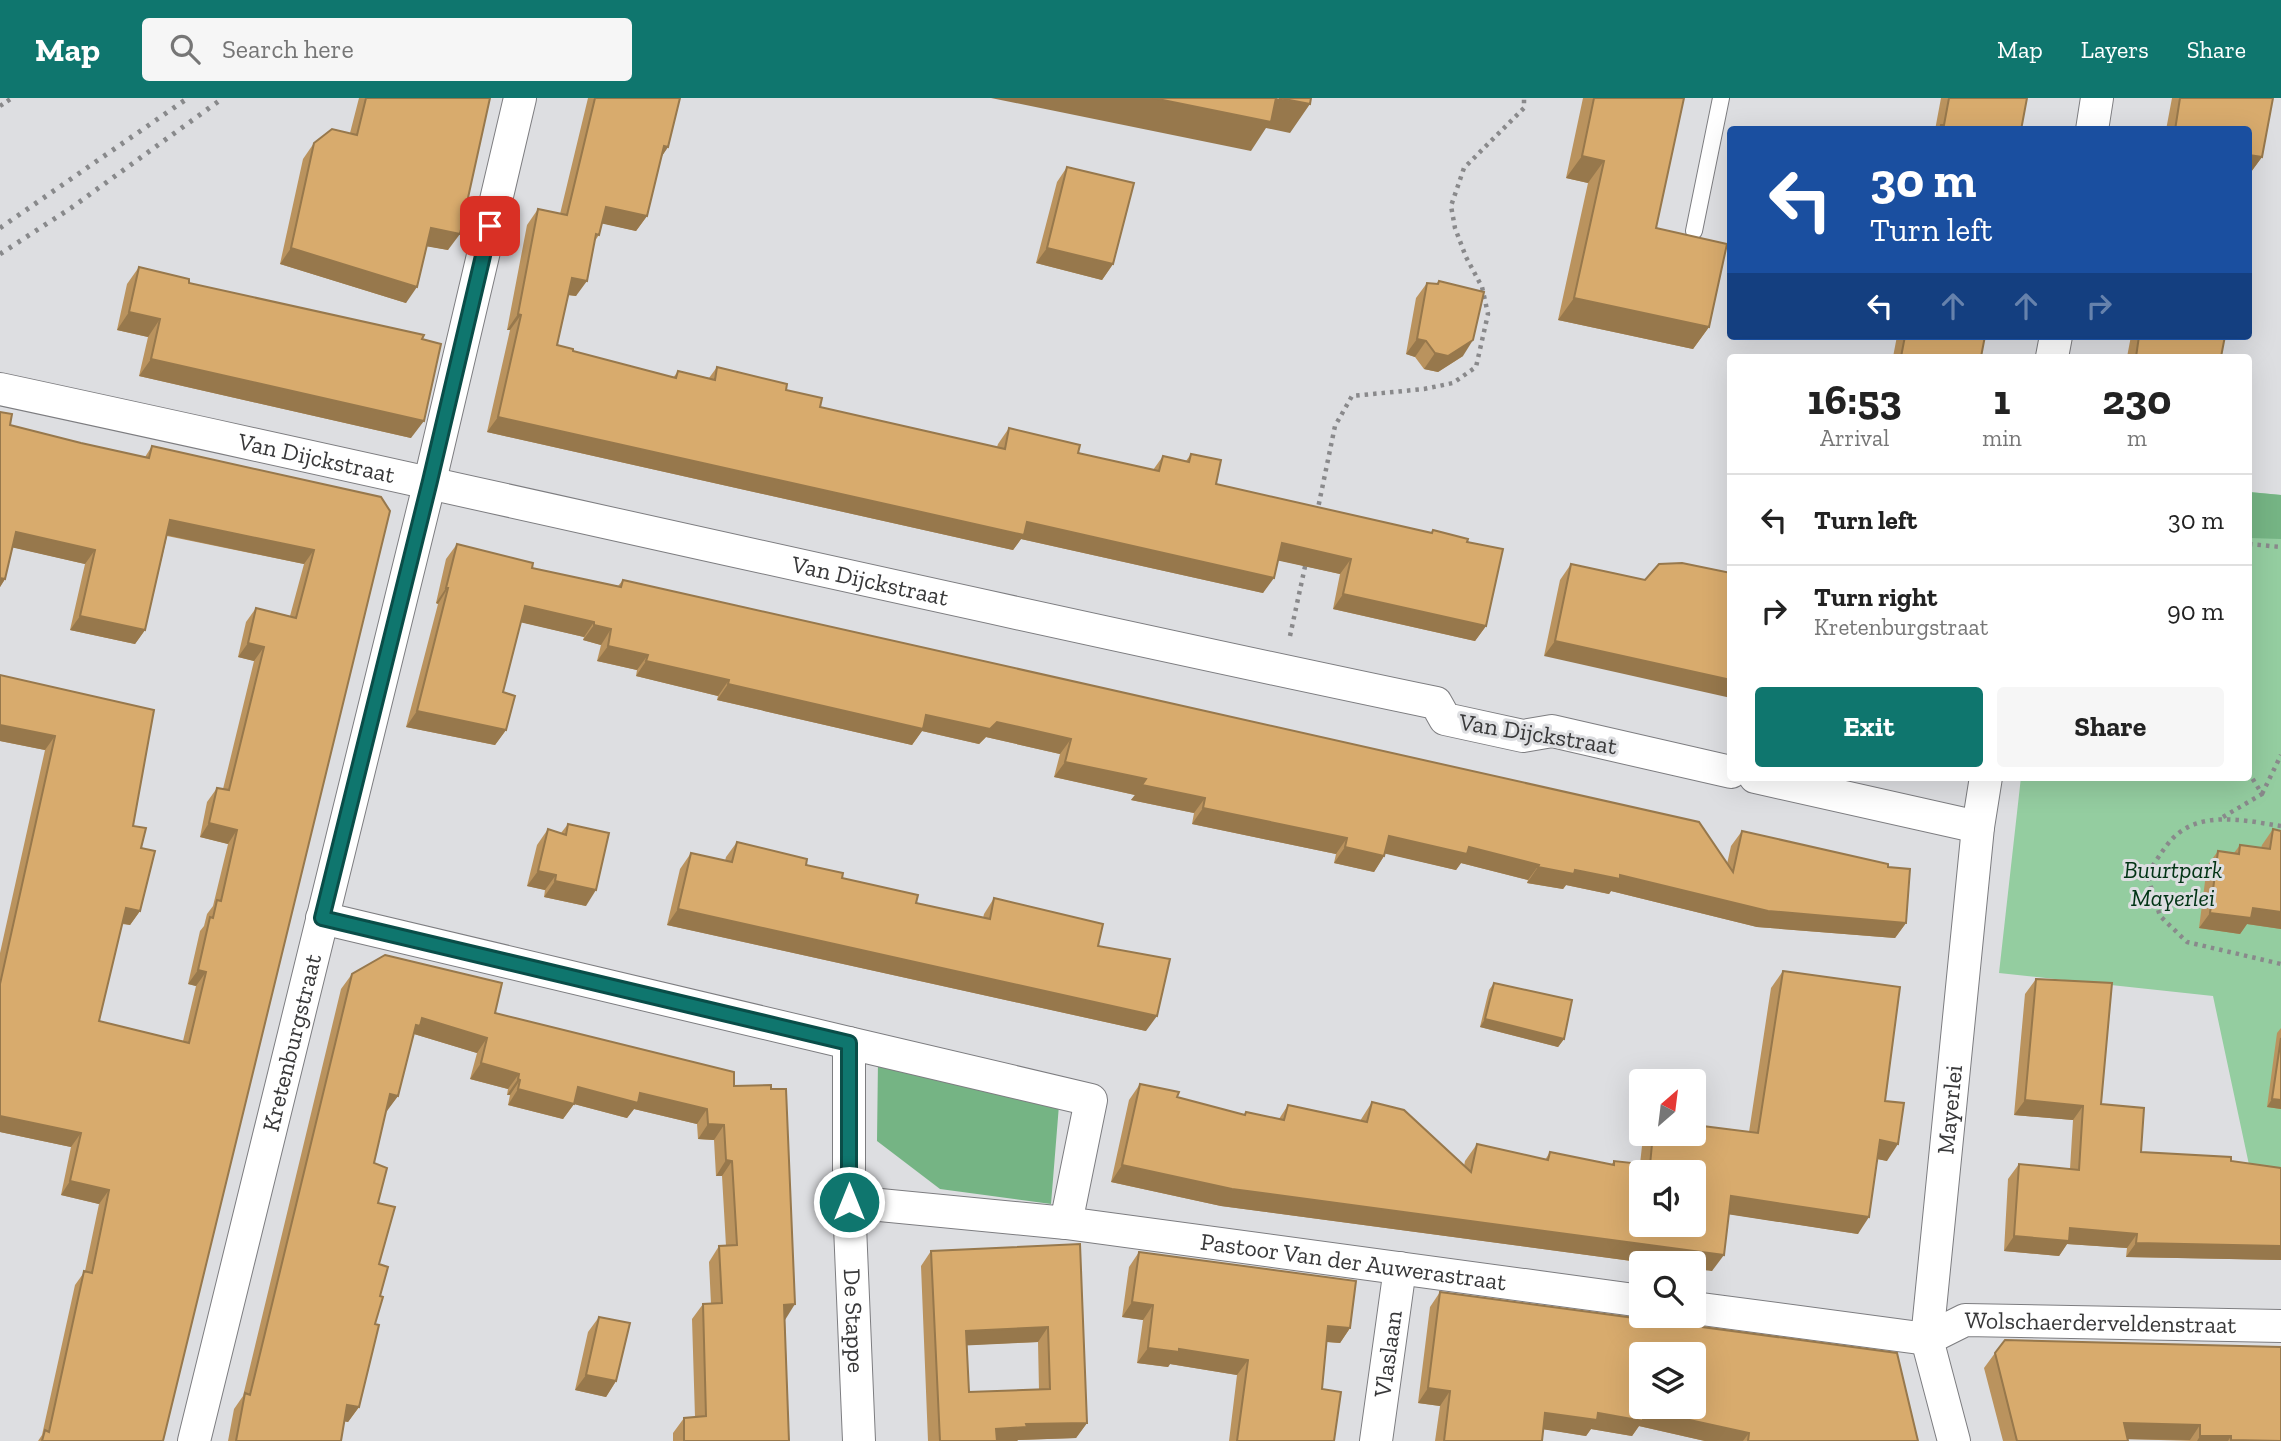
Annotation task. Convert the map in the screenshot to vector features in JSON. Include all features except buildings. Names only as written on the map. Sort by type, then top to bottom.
[{"type":"street","name":"Kretenburgstraat","points":[[194,1441],[430,481],[520,98]]},
{"type":"street","points":[[2093,126],[2097,98]]},
{"type":"street","name":"Van Dijckstraat","points":[[0,389],[430,481],[1183,651],[1436,703],[1445,719],[1523,736],[1552,731],[1727,771]]},
{"type":"street","points":[[1773,781],[1978,827]]},
{"type":"street","name":"Mayerlei","points":[[1954,1441],[1927,1339],[1978,827],[1985,781]]},
{"type":"street","points":[[322,918],[1091,1100],[1066,1223]]},
{"type":"street","points":[[849,1043],[849,1202]]},
{"type":"street","name":"Pastoor Van der Auwerastraat","points":[[849,1202],[1066,1223],[1629,1299]]},
{"type":"street","name":"De Stappe","points":[[849,1202],[859,1441]]},
{"type":"street","name":"Vlaslaan","points":[[1376,1441],[1400,1268]]},
{"type":"street","points":[[1706,1310],[1927,1339]]},
{"type":"street","name":"Wolschaerderveldenstraat","points":[[1927,1339],[1965,1320],[2281,1326]]},
{"type":"lane","points":[[1694,231],[1721,98]]},
{"type":"path","points":[[0,106],[12,98]]},
{"type":"path","points":[[1316,519],[1335,426],[1352,396],[1424,389],[1453,383],[1476,367],[1488,314],[1482,287],[1455,228],[1451,206],[1464,168],[1524,108],[1524,98]]},
{"type":"path","points":[[2252,544],[2281,547]]},
{"type":"path","points":[[1290,638],[1307,558]]},
{"type":"path","points":[[2281,755],[2262,794],[2222,818],[2195,824],[2174,838],[2147,874],[2160,916],[2187,942],[2281,964]]},
{"type":"path","points":[[2252,778],[2262,794]]},
{"type":"path","points":[[2222,818],[2281,826]]},
{"type":"green space","name":"Buurtpark Mayerlei","points":[[2252,492],[2281,495],[2281,1222],[2261,1221],[2213,996],[1999,973],[2021,781],[2252,781]]},
{"type":"green space","points":[[2252,492],[2281,495],[2281,539],[2252,538]]},
{"type":"green space","points":[[878,1060],[1059,1105],[1051,1204],[940,1189],[877,1141]]},
{"type":"railway","points":[[0,228],[188,98]]},
{"type":"railway","points":[[0,254],[71,208],[223,98]]},
{"type":"route","points":[[490,226],[322,918],[849,1043],[849,1202]]}]
